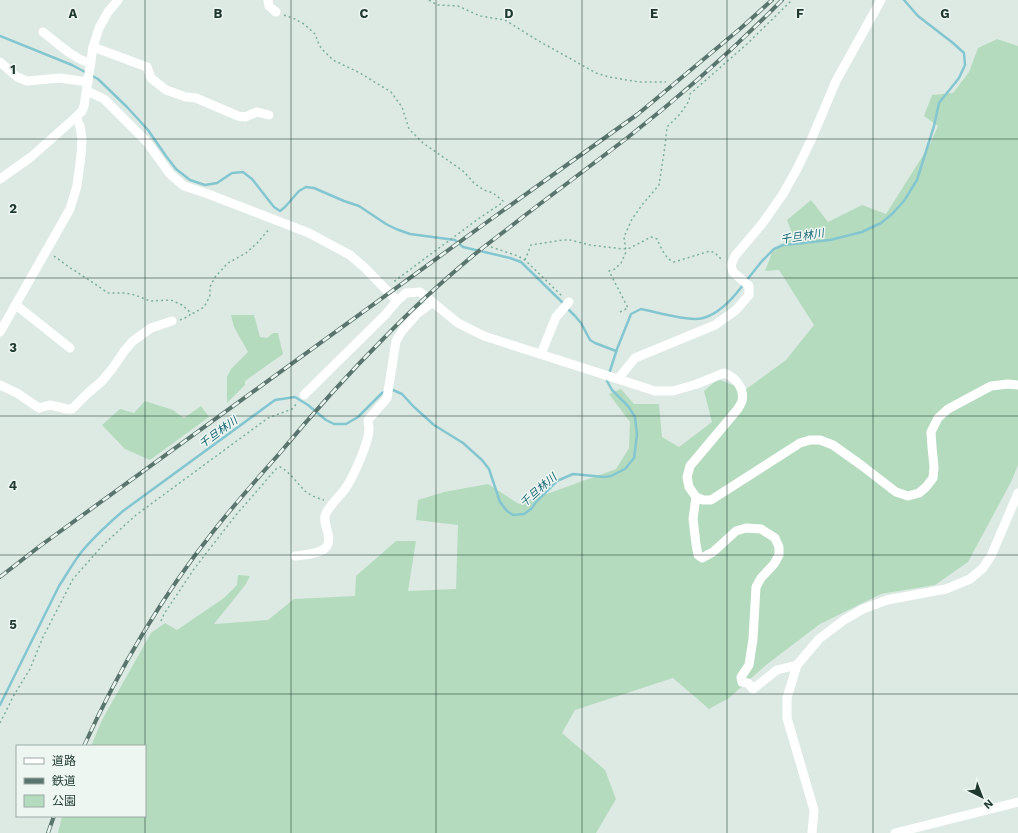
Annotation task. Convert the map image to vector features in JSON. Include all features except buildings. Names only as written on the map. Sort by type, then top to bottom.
[{"type":"street","points":[[0,179],[31,157],[82,111],[87,91],[93,47],[99,28],[108,12],[118,0]]},
{"type":"street","points":[[268,0],[270,6],[276,12]]},
{"type":"street","points":[[616,378],[635,358],[715,325],[736,310],[748,295],[749,286],[733,272],[731,265],[735,256],[762,224],[783,194],[812,138],[836,81],[881,0]]},
{"type":"street","points":[[43,32],[90,65]]},
{"type":"street","points":[[93,47],[147,67],[151,78],[166,90],[186,97],[196,98],[238,116],[244,117],[257,112],[269,116]]},
{"type":"street","points":[[0,62],[17,77],[27,81],[60,78],[88,81]]},
{"type":"street","points":[[87,91],[104,99],[147,142],[170,174],[184,186],[309,233],[350,255],[365,268],[396,301]]},
{"type":"street","points":[[0,332],[70,209],[77,186],[81,155],[82,139],[80,126],[76,117]]},
{"type":"street","points":[[304,395],[385,315],[396,301],[406,293],[420,292],[458,323],[484,336],[655,391],[673,391],[724,374],[731,376],[742,390],[742,400],[737,410],[690,466],[687,477],[689,487],[696,496],[703,500],[711,500],[800,443],[810,440],[820,440],[833,445],[896,492],[908,496],[919,493],[933,478],[934,468],[931,432],[938,418],[948,409],[990,386],[1008,384],[1018,385]]},
{"type":"street","points":[[296,556],[322,551],[327,546],[328,536],[324,518],[354,474],[367,438],[369,430],[368,420],[387,398],[396,341],[402,331],[417,314],[433,302]]},
{"type":"street","points":[[16,305],[70,348]]},
{"type":"street","points":[[541,354],[556,317],[566,306]]},
{"type":"street","points":[[0,385],[18,393],[39,408],[50,405],[67,409],[72,408],[102,381],[133,341],[151,328],[172,321]]},
{"type":"street","points":[[812,833],[814,810],[787,718],[787,698],[797,665],[819,638],[844,620],[863,609],[887,600],[946,589],[970,579],[983,568],[991,556],[1018,493]]},
{"type":"street","points":[[696,496],[693,519],[698,555],[702,558],[713,552],[736,531],[746,528],[761,529],[775,538],[779,547],[779,555],[774,564],[756,586],[753,639],[749,665],[741,677],[742,682],[748,684],[752,689],[778,670],[797,665]]},
{"type":"street","points":[[895,833],[1018,802]]},
{"type":"path","points":[[429,0],[437,5],[458,6],[480,16],[505,20],[596,73],[609,77],[639,82],[666,82]]},
{"type":"path","points":[[620,312],[628,308],[609,271],[615,269],[621,263],[626,252],[624,237],[632,219],[658,184],[666,146],[667,127],[680,114],[689,101],[690,94],[792,0]]},
{"type":"path","points":[[276,12],[304,24],[315,34],[319,45],[333,60],[360,73],[391,92],[402,107],[409,129],[423,143],[463,171],[484,190],[492,193],[503,201],[391,284],[382,286]]},
{"type":"path","points":[[172,321],[175,322],[183,319],[191,313],[194,313],[204,307],[210,295],[210,287],[220,272],[228,263],[239,258],[251,248],[275,220]]},
{"type":"path","points":[[525,260],[531,245],[570,240],[590,245],[626,249],[653,237],[657,239],[670,261],[674,262],[710,251],[715,253],[727,265],[731,265]]},
{"type":"path","points":[[492,247],[525,260],[566,306]]},
{"type":"path","points":[[47,250],[69,267],[108,293],[125,292],[150,301],[171,300],[182,305],[191,313]]},
{"type":"path","points":[[0,723],[14,695],[30,669],[43,637],[73,579],[103,545],[136,515],[268,418],[292,408]]},
{"type":"path","points":[[161,621],[164,614],[194,569],[236,515],[276,469],[280,467],[285,469],[305,491],[333,503]]},
{"type":"green space","points":[[997,39],[1018,46],[1018,465],[1011,482],[968,562],[935,585],[881,594],[820,624],[766,665],[729,698],[709,709],[673,678],[575,710],[562,733],[605,770],[616,799],[596,833],[58,833],[62,817],[146,817],[146,745],[91,745],[102,720],[151,633],[165,623],[177,630],[224,598],[237,585],[238,575],[250,576],[246,584],[214,624],[268,620],[294,599],[355,596],[356,576],[396,541],[416,541],[408,591],[456,589],[458,525],[416,520],[418,500],[444,492],[488,484],[519,504],[616,469],[629,448],[630,422],[609,394],[621,389],[634,404],[659,404],[662,437],[679,447],[712,422],[704,391],[718,379],[745,390],[786,360],[814,325],[779,270],[765,271],[772,253],[793,236],[787,220],[811,200],[828,222],[862,205],[886,214],[929,146],[938,126],[924,116],[932,95],[953,93],[969,72],[978,48]]},
{"type":"green space","points":[[231,315],[254,315],[260,337],[267,338],[273,333],[278,333],[283,354],[245,381],[245,385],[227,403],[227,377],[231,369],[248,352],[234,327]]},
{"type":"green space","points":[[145,401],[173,410],[184,418],[201,406],[209,417],[150,460],[125,449],[102,425],[120,409],[134,413]]},
{"type":"waterway","name":"千旦林川","points":[[746,281],[774,249],[783,245],[830,240],[862,232],[881,223],[904,201],[917,180],[934,126],[939,103],[959,78],[965,65],[964,53],[918,16],[904,0]]},
{"type":"waterway","points":[[0,36],[72,65],[98,79],[148,130],[176,169],[190,180],[205,185],[217,183],[232,173],[243,172],[252,179],[274,207],[280,211],[299,191],[306,187],[314,188],[359,206],[396,229],[410,234],[455,240],[463,247],[521,262],[564,304]]},
{"type":"waterway","name":"千旦林川","points":[[609,374],[631,314],[641,309],[681,318],[703,318],[715,313],[731,300],[743,285]]},
{"type":"waterway","points":[[567,308],[581,323],[590,340],[616,351]]},
{"type":"waterway","name":"千旦林川","points":[[390,391],[393,390],[402,394],[434,425],[463,443],[482,460],[489,469],[500,502],[507,511],[513,515],[524,514],[531,509],[557,481],[573,474],[604,477],[611,476],[625,469],[634,458],[637,435],[635,417],[628,406],[612,390],[607,379]]},
{"type":"waterway","name":"千旦林川","points":[[0,705],[59,586],[80,554],[102,530],[123,511],[275,400],[295,397],[308,405],[326,420],[334,424],[346,424],[358,417],[382,393],[385,392]]},
{"type":"railway","points":[[0,577],[40,546],[638,114],[741,28],[772,0]]},
{"type":"railway","points":[[84,745],[126,663],[158,609],[193,558],[236,503],[305,423],[373,349],[430,293],[481,249],[668,105],[726,54],[782,0]]},
{"type":"railway","points":[[48,833],[54,817]]}]
